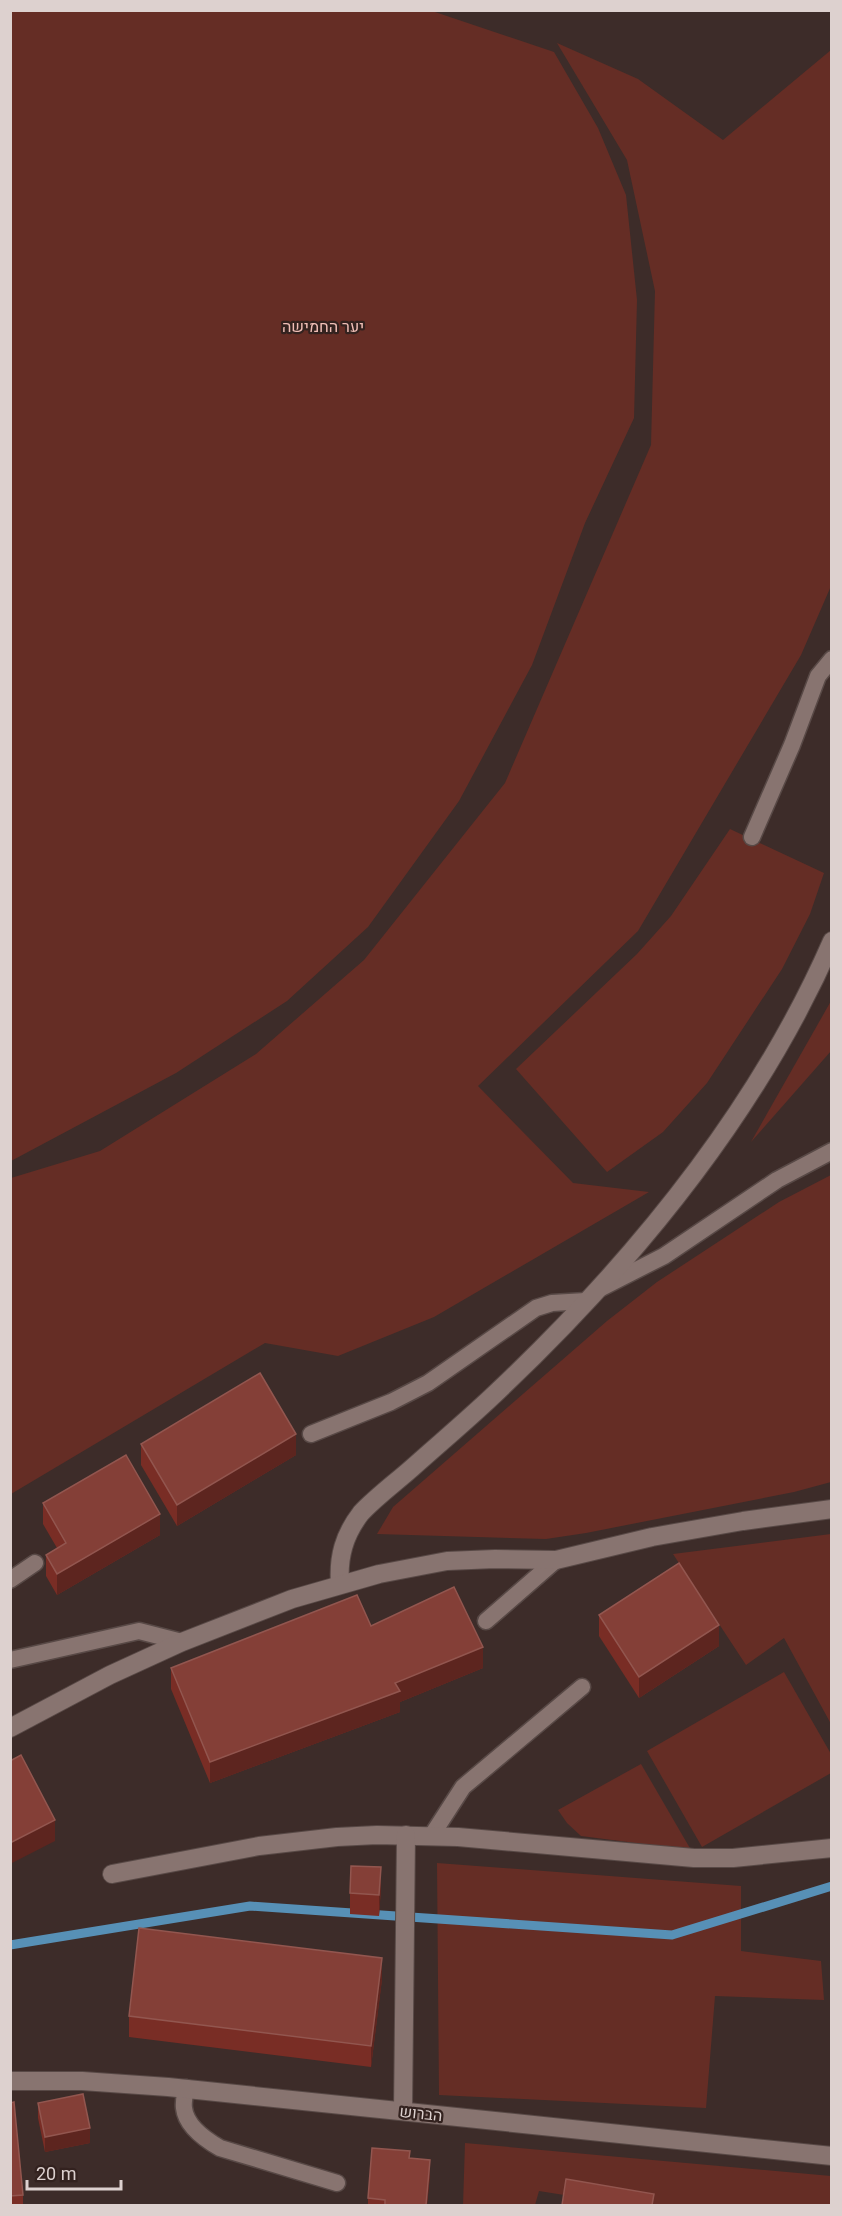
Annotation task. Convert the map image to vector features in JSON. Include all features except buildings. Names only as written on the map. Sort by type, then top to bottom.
[{"type":"street","points":[[340,1584],[341,1552],[350,1529],[361,1513],[499,1390],[591,1296],[673,1201],[746,1101],[798,1013],[831,941]]},
{"type":"street","points":[[10,1728],[110,1675],[182,1642],[292,1599],[340,1584],[401,1569],[447,1561],[556,1560],[652,1537],[742,1521],[831,1509]]},
{"type":"street","points":[[403,2111],[406,1834]]},
{"type":"street","points":[[112,1874],[259,1846],[337,1837],[406,1834],[694,1858],[733,1858],[831,1848]]},
{"type":"street","name":"הברוש","points":[[10,2081],[82,2081],[186,2088],[831,2156]]},
{"type":"lane","points":[[752,837],[792,745],[818,676],[831,659]]},
{"type":"lane","points":[[311,1434],[391,1402],[428,1383],[536,1308],[591,1296],[664,1256],[777,1180],[831,1151]]},
{"type":"lane","points":[[486,1621],[556,1560]]},
{"type":"lane","points":[[10,1581],[34,1563]]},
{"type":"lane","points":[[10,1660],[139,1631],[182,1642]]},
{"type":"lane","points":[[432,1835],[463,1787],[582,1687]]},
{"type":"lane","points":[[186,2088],[184,2109],[189,2122],[203,2138],[220,2148],[337,2183]]},
{"type":"green space","name":"יער החמישה","points":[[11,11],[432,11],[554,52],[598,128],[626,195],[637,300],[634,418],[585,523],[532,665],[459,801],[368,927],[287,1001],[176,1073],[11,1161]]},
{"type":"green space","points":[[557,43],[638,79],[723,140],[831,50],[831,586],[801,655],[638,931],[478,1086],[573,1183],[649,1192],[434,1317],[338,1356],[265,1343],[11,1494],[11,1178],[100,1151],[256,1054],[364,960],[505,783],[651,445],[655,291],[627,160]]},
{"type":"green space","points":[[730,829],[824,873],[810,914],[782,969],[707,1083],[663,1132],[607,1172],[516,1069],[637,954],[671,916]]},
{"type":"green space","points":[[831,1001],[831,1051],[751,1142]]},
{"type":"green space","points":[[831,1175],[831,1482],[794,1492],[546,1539],[377,1534],[393,1507],[607,1321],[657,1282],[779,1202]]},
{"type":"green space","points":[[832,1534],[831,1724],[784,1638],[746,1665],[673,1554]]},
{"type":"green space","points":[[784,1672],[831,1754],[831,1773],[702,1847],[647,1751]]},
{"type":"green space","points":[[641,1764],[691,1850],[581,1836],[567,1823],[558,1810]]},
{"type":"green space","points":[[437,1863],[741,1886],[741,1951],[821,1961],[824,2000],[715,1996],[706,2108],[439,2095]]},
{"type":"green space","points":[[465,2143],[831,2176],[831,2205],[627,2205],[539,2191],[535,2205],[463,2206]]},
{"type":"waterway","points":[[10,1945],[250,1906],[672,1935],[832,1886]]}]
